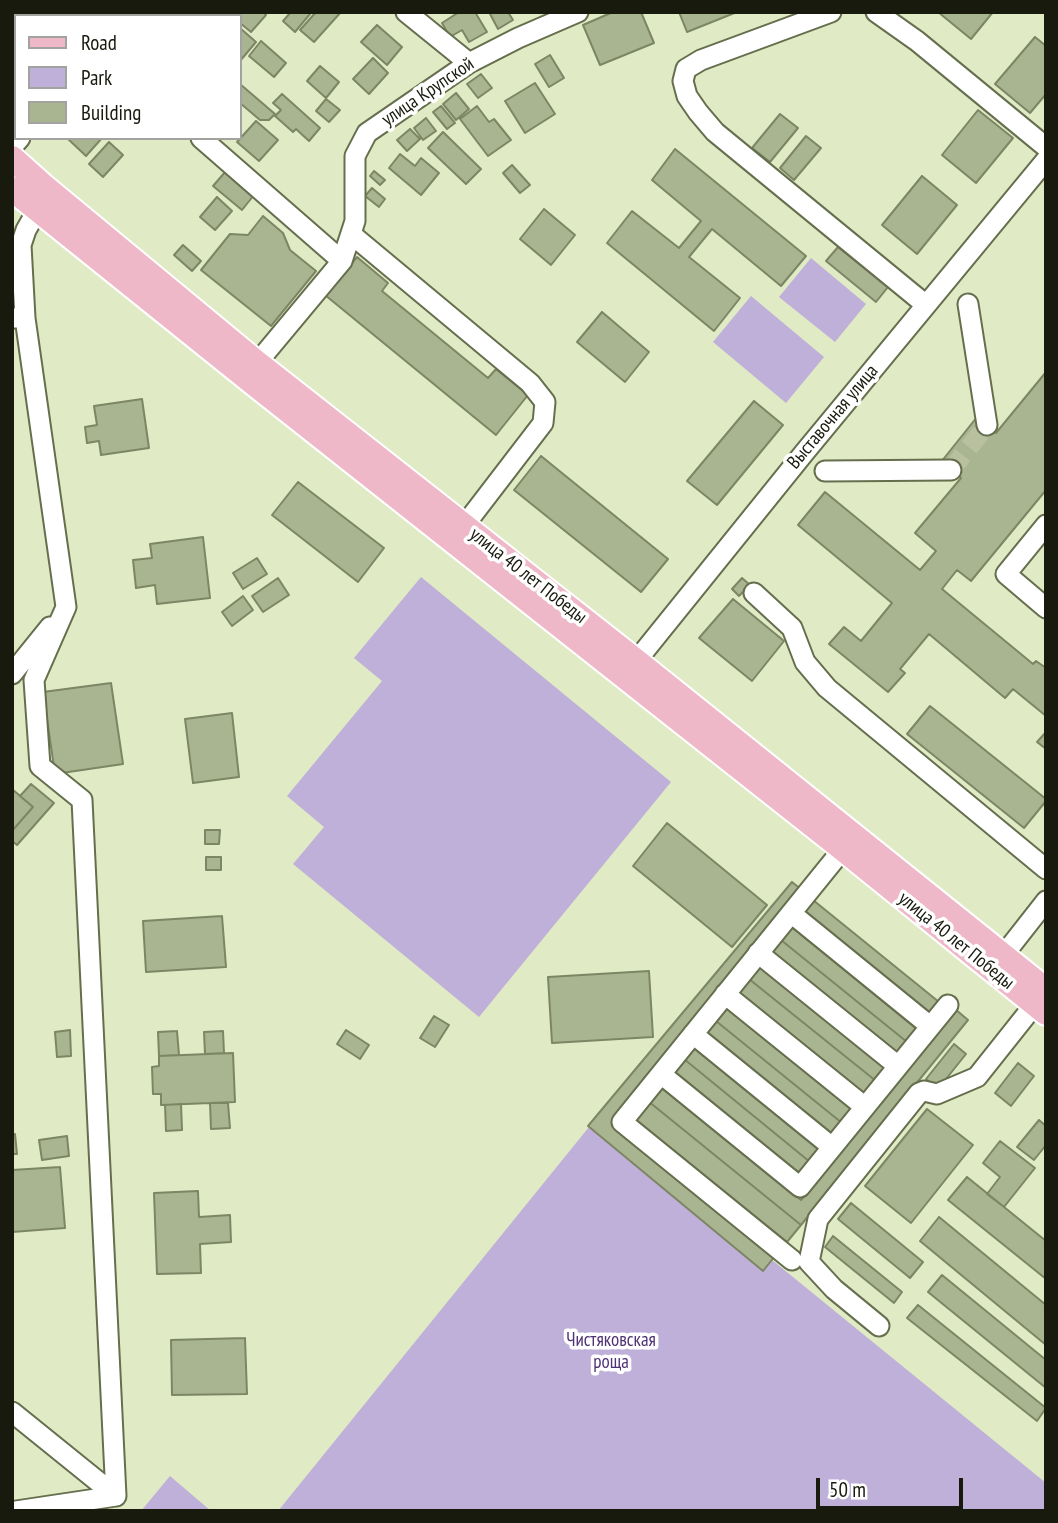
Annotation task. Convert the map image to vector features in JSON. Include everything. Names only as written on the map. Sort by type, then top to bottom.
[{"type":"main road","name":"улица 40 лет Победы","points":[[12,159],[257,363],[464,526],[843,849],[997,963]]},
{"type":"main road","name":"улица 40 лет Победы","points":[[12,189],[252,382],[630,669],[1042,1002]]},
{"type":"street","points":[[406,12],[469,63]]},
{"type":"street","name":"улица Крупской","points":[[257,363],[342,261],[355,221],[355,156],[367,133],[469,63],[578,12]]},
{"type":"street","points":[[831,12],[701,60],[686,69],[683,80],[687,96],[715,132],[926,305]]},
{"type":"street","points":[[876,12],[917,41],[1046,147]]},
{"type":"street","points":[[203,140],[342,261]]},
{"type":"street","name":"Выставочная улица","points":[[630,669],[754,513],[1046,160]]},
{"type":"street","points":[[12,207],[63,230]]},
{"type":"street","points":[[34,216],[21,245],[19,318],[66,607],[34,680],[40,766],[82,800],[116,1496]]},
{"type":"street","points":[[351,234],[530,383],[545,402],[543,423],[464,526]]},
{"type":"street","points":[[968,304],[987,425]]},
{"type":"street","points":[[825,471],[951,470]]},
{"type":"street","points":[[1046,525],[1006,574],[1046,608]]},
{"type":"street","points":[[754,593],[792,628],[805,662],[827,688],[1046,869]]},
{"type":"street","points":[[12,674],[66,607]]},
{"type":"street","points":[[792,1259],[622,1122],[843,849]]},
{"type":"street","points":[[997,963],[1046,901]]},
{"type":"street","points":[[791,913],[930,1026]]},
{"type":"street","points":[[758,953],[898,1066]]},
{"type":"street","points":[[725,994],[865,1107]]},
{"type":"street","points":[[879,1326],[834,1289],[809,1262],[818,1219],[919,1093],[924,1091],[937,1094],[978,1077],[1042,1002]]},
{"type":"street","points":[[661,1074],[800,1187],[948,1005]]},
{"type":"street","points":[[693,1034],[832,1147]]},
{"type":"street","points":[[12,1412],[116,1496]]},
{"type":"street","points":[[16,1511],[116,1496]]},
{"type":"green space","points":[[811,258],[866,304],[835,342],[779,297]]},
{"type":"green space","points":[[751,296],[824,357],[786,403],[713,342]]},
{"type":"green space","points":[[421,577],[671,782],[479,1017],[293,864],[324,827],[287,796],[382,681],[354,658]]},
{"type":"green space","name":"Чистяковская роща","points":[[589,1127],[763,1271],[772,1260],[1046,1483],[1046,1511],[278,1511]]},
{"type":"green space","points":[[170,1476],[211,1511],[141,1511]]},
{"type":"building","points":[[175,12],[212,14],[177,14]]},
{"type":"building","points":[[227,12],[263,12],[266,15],[251,32],[242,25],[242,14]]},
{"type":"building","points":[[291,12],[310,14],[295,32],[283,21]]},
{"type":"building","points":[[316,12],[341,12],[314,42],[300,30]]},
{"type":"building","points":[[459,12],[475,12],[487,32],[469,42],[462,30],[450,37],[442,23]]},
{"type":"building","points":[[489,12],[508,12],[513,20],[498,29]]},
{"type":"building","points":[[613,12],[641,12],[654,43],[600,65],[583,25]]},
{"type":"building","points":[[679,12],[737,12],[687,32]]},
{"type":"building","points":[[938,12],[993,12],[971,39]]},
{"type":"building","points":[[377,25],[402,47],[387,65],[361,42]]},
{"type":"building","points":[[242,30],[256,42],[242,59]]},
{"type":"building","points":[[1035,37],[1046,46],[1046,94],[1030,113],[995,84]]},
{"type":"building","points":[[261,41],[286,63],[274,77],[249,56]]},
{"type":"building","points":[[550,55],[564,78],[549,87],[535,64]]},
{"type":"building","points":[[373,58],[388,73],[369,94],[353,79]]},
{"type":"building","points":[[320,66],[339,82],[326,98],[307,81]]},
{"type":"building","points":[[481,74],[492,88],[478,98],[467,84]]},
{"type":"building","points":[[535,83],[555,114],[525,133],[505,101]]},
{"type":"building","points":[[242,86],[275,114],[269,120],[260,120],[242,105]]},
{"type":"building","points":[[456,93],[469,109],[456,120],[443,104]]},
{"type":"building","points":[[282,94],[320,128],[309,141],[296,129],[293,132],[275,116],[281,110],[273,103]]},
{"type":"building","points":[[326,99],[340,110],[329,122],[316,111]]},
{"type":"building","points":[[441,106],[455,123],[447,129],[433,112]]},
{"type":"building","points":[[477,106],[489,122],[494,119],[511,140],[488,156],[460,119]]},
{"type":"building","points":[[978,110],[1013,138],[976,183],[942,155]]},
{"type":"building","points":[[780,114],[798,128],[770,162],[752,148]]},
{"type":"building","points":[[426,118],[436,131],[423,140],[414,128]]},
{"type":"building","points":[[256,121],[278,140],[259,161],[237,142],[242,140]]},
{"type":"building","points":[[410,129],[420,139],[407,151],[397,140]]},
{"type":"building","points":[[443,132],[481,169],[466,184],[428,148]]},
{"type":"building","points":[[806,136],[821,148],[794,180],[780,168]]},
{"type":"building","points":[[69,140],[100,140],[86,156]]},
{"type":"building","points":[[109,142],[123,155],[103,177],[89,164]]},
{"type":"building","points":[[675,149],[806,256],[781,286],[712,229],[689,257],[740,298],[714,331],[607,243],[632,211],[679,248],[701,221],[652,180]]},
{"type":"building","points":[[400,154],[415,166],[421,158],[439,173],[421,195],[389,168]]},
{"type":"building","points":[[512,165],[530,185],[520,193],[503,173]]},
{"type":"building","points":[[226,171],[254,195],[242,210],[213,186]]},
{"type":"building","points":[[374,171],[385,180],[380,185],[370,176]]},
{"type":"building","points":[[922,176],[957,205],[917,254],[882,225]]},
{"type":"building","points":[[372,188],[385,199],[379,207],[365,196]]},
{"type":"building","points":[[217,197],[232,211],[215,230],[200,217]]},
{"type":"building","points":[[544,209],[575,235],[551,265],[520,239]]},
{"type":"building","points":[[263,216],[283,233],[290,250],[316,271],[271,326],[201,270],[230,234],[248,235]]},
{"type":"building","points":[[183,245],[201,261],[192,271],[174,255]]},
{"type":"building","points":[[838,247],[888,287],[876,302],[826,261]]},
{"type":"building","points":[[357,257],[388,283],[382,291],[488,378],[496,369],[528,395],[496,435],[325,295]]},
{"type":"building","points":[[602,312],[649,352],[625,382],[577,342]]},
{"type":"building","points":[[1046,372],[1046,490],[971,581],[957,570],[942,589],[1033,664],[1036,661],[1046,668],[1046,716],[1013,689],[1005,698],[929,634],[900,669],[905,673],[888,692],[829,644],[844,627],[861,641],[892,603],[798,525],[825,492],[920,570],[936,551],[915,533],[961,478],[941,462],[977,417],[996,433]]},
{"type":"building","points":[[142,399],[149,448],[101,455],[99,441],[87,443],[85,427],[97,425],[94,406]]},
{"type":"building","points":[[754,401],[783,425],[717,505],[687,481]]},
{"type":"building","points":[[541,456],[668,559],[641,592],[514,490]]},
{"type":"building","points":[[298,482],[384,548],[358,582],[272,515]]},
{"type":"building","points":[[203,537],[210,598],[157,604],[155,585],[136,588],[133,560],[152,558],[150,544]]},
{"type":"building","points":[[257,558],[267,574],[243,589],[233,573]]},
{"type":"building","points":[[278,578],[289,595],[263,612],[252,596]]},
{"type":"building","points":[[742,578],[750,585],[739,596],[732,589]]},
{"type":"building","points":[[243,596],[253,610],[232,626],[222,612]]},
{"type":"building","points":[[733,599],[784,641],[752,681],[699,638]]},
{"type":"building","points":[[111,683],[123,764],[55,774],[43,692]]},
{"type":"building","points":[[930,706],[1046,799],[1024,828],[907,734]]},
{"type":"building","points":[[232,713],[239,777],[193,783],[185,719]]},
{"type":"building","points":[[1046,732],[1046,749],[1037,742]]},
{"type":"building","points":[[31,784],[54,803],[17,845],[12,841],[12,831],[33,807],[20,796]]},
{"type":"building","points":[[12,789],[33,807],[12,831]]},
{"type":"building","points":[[667,823],[767,905],[732,947],[633,866]]},
{"type":"building","points":[[205,830],[220,830],[219,844],[205,844]]},
{"type":"building","points":[[206,857],[221,857],[221,870],[206,870]]},
{"type":"building","points":[[792,882],[803,891],[612,1120],[775,1256],[763,1271],[588,1126]]},
{"type":"building","points":[[813,900],[939,1002],[930,1015],[803,912]]},
{"type":"building","points":[[222,916],[226,967],[146,972],[143,921]]},
{"type":"building","points":[[792,927],[918,1030],[907,1042],[781,940]]},
{"type":"building","points":[[781,940],[907,1042],[897,1055],[771,953]]},
{"type":"building","points":[[759,966],[886,1069],[876,1081],[749,979]]},
{"type":"building","points":[[649,971],[653,1037],[552,1043],[548,977]]},
{"type":"building","points":[[749,979],[876,1081],[865,1094],[739,992]]},
{"type":"building","points":[[726,1008],[852,1110],[842,1123],[716,1021]]},
{"type":"building","points":[[955,1009],[968,1020],[801,1225],[648,1101],[660,1085],[801,1200]]},
{"type":"building","points":[[434,1016],[449,1025],[435,1047],[420,1038]]},
{"type":"building","points":[[716,1021],[842,1123],[832,1136],[705,1034]]},
{"type":"building","points":[[70,1030],[71,1056],[57,1057],[55,1032]]},
{"type":"building","points":[[346,1030],[369,1045],[360,1059],[337,1044]]},
{"type":"building","points":[[177,1031],[179,1055],[159,1056],[158,1032]]},
{"type":"building","points":[[223,1031],[224,1053],[205,1054],[204,1032]]},
{"type":"building","points":[[954,1044],[966,1054],[938,1089],[926,1079]]},
{"type":"building","points":[[694,1047],[821,1149],[810,1162],[684,1059]]},
{"type":"building","points":[[233,1053],[235,1102],[161,1105],[161,1094],[153,1094],[152,1067],[159,1066],[159,1056]]},
{"type":"building","points":[[684,1059],[810,1162],[800,1175],[674,1072]]},
{"type":"building","points":[[1018,1063],[1034,1076],[1011,1106],[995,1093]]},
{"type":"building","points":[[648,1101],[801,1225],[787,1242],[634,1118]]},
{"type":"building","points":[[210,1103],[228,1103],[230,1128],[211,1129]]},
{"type":"building","points":[[181,1104],[182,1130],[166,1131],[165,1105]]},
{"type":"building","points":[[927,1109],[973,1145],[911,1223],[865,1186]]},
{"type":"building","points":[[1039,1120],[1046,1126],[1046,1145],[1034,1160],[1017,1147]]},
{"type":"building","points":[[12,1134],[15,1134],[17,1154],[12,1154]]},
{"type":"building","points":[[67,1136],[69,1156],[42,1160],[39,1140]]},
{"type":"building","points":[[1000,1141],[1035,1168],[1004,1207],[987,1194],[1000,1177],[983,1163]]},
{"type":"building","points":[[60,1167],[65,1228],[12,1232],[12,1170]]},
{"type":"building","points":[[967,1177],[1046,1241],[1046,1279],[948,1200]]},
{"type":"building","points":[[198,1191],[199,1217],[230,1215],[231,1242],[200,1244],[201,1273],[157,1274],[154,1193]]},
{"type":"building","points":[[851,1203],[923,1262],[910,1278],[838,1219]]},
{"type":"building","points":[[939,1217],[1046,1305],[1046,1345],[920,1241]]},
{"type":"building","points":[[833,1236],[902,1292],[894,1303],[825,1247]]},
{"type":"building","points":[[942,1275],[1046,1360],[1046,1388],[928,1292]]},
{"type":"building","points":[[918,1305],[1046,1408],[1037,1421],[907,1318]]},
{"type":"building","points":[[245,1338],[247,1394],[172,1395],[171,1340]]},
{"type":"tunnel","points":[[951,470],[987,425]]}]
